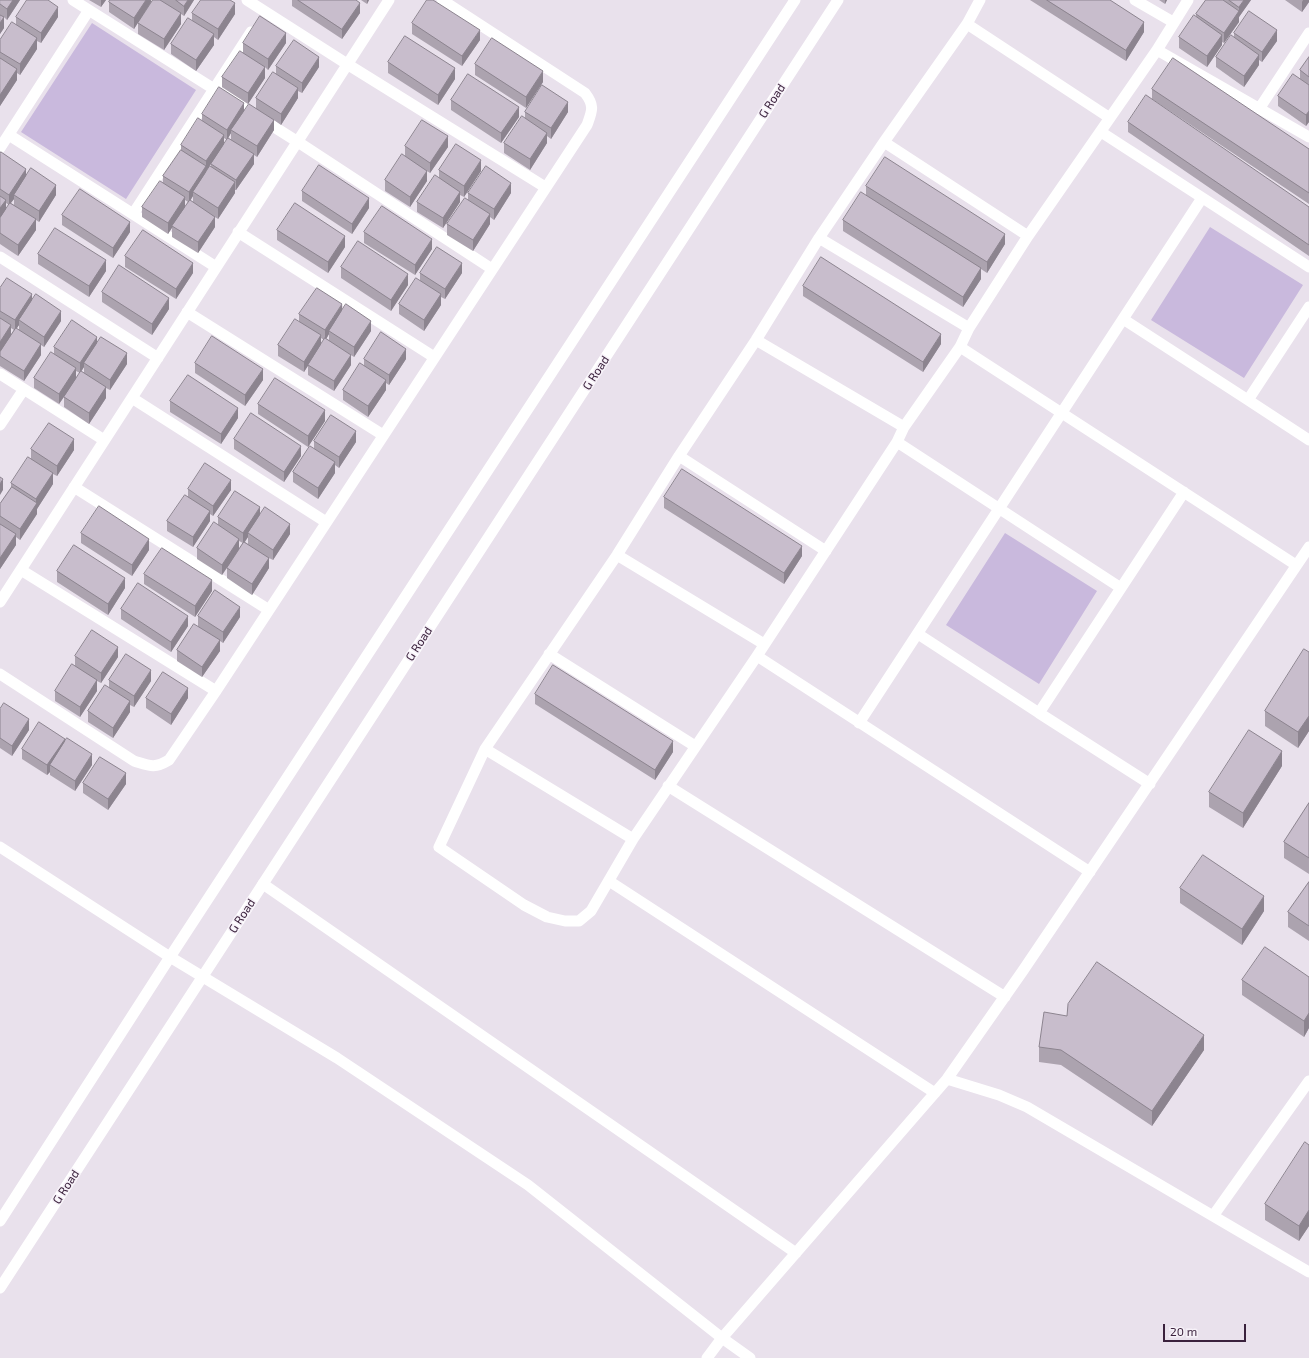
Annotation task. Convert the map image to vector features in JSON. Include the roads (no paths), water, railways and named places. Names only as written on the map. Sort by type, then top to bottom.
[{"type":"street","points":[[73,0],[215,88],[492,269]]},
{"type":"street","points":[[247,0],[260,17],[347,64],[545,187]]},
{"type":"street","points":[[0,602],[389,0]]},
{"type":"street","points":[[0,674],[134,761],[150,766],[159,766],[169,760],[216,691],[587,125],[592,111],[591,101],[585,93],[442,0]]},
{"type":"street","points":[[0,1221],[170,957],[795,0]]},
{"type":"street","name":"G Road","points":[[0,1288],[838,0]]},
{"type":"street","points":[[980,0],[967,24],[819,238],[756,340],[679,456],[617,555],[485,749],[439,847],[524,905],[547,916],[565,921],[578,921],[591,910],[633,839],[757,656],[897,442],[904,427],[960,347],[969,328],[1028,236],[1157,50],[1188,0]]},
{"type":"street","points":[[1135,0],[1173,22]]},
{"type":"street","points":[[0,148],[89,10]]},
{"type":"street","points":[[133,214],[260,17]]},
{"type":"street","points":[[967,24],[1110,118]]},
{"type":"street","points":[[1259,109],[1309,33]]},
{"type":"street","points":[[1157,50],[1309,137]]},
{"type":"street","points":[[1101,132],[1309,267]]},
{"type":"street","points":[[9,134],[216,267]]},
{"type":"street","points":[[884,142],[1028,236]]},
{"type":"street","points":[[859,723],[1202,198]]},
{"type":"street","points":[[238,232],[434,357]]},
{"type":"street","points":[[819,238],[969,328]]},
{"type":"street","points":[[0,257],[158,358]]},
{"type":"street","points":[[1248,400],[1309,306]]},
{"type":"street","points":[[187,312],[383,435]]},
{"type":"street","points":[[1123,319],[1309,440]]},
{"type":"street","points":[[756,340],[904,427]]},
{"type":"street","points":[[960,347],[1296,565]]},
{"type":"street","points":[[0,374],[104,440]]},
{"type":"street","points":[[0,425],[24,389]]},
{"type":"street","points":[[132,398],[326,522]]},
{"type":"street","points":[[897,442],[1121,588]]},
{"type":"street","points":[[679,456],[826,551]]},
{"type":"street","points":[[74,487],[269,610]]},
{"type":"street","points":[[1039,713],[1184,492]]},
{"type":"street","points":[[707,1358],[722,1338],[947,1079],[1005,997],[1150,784],[1309,547]]},
{"type":"street","points":[[617,555],[764,644]]},
{"type":"street","points":[[21,570],[216,691]]},
{"type":"street","points":[[918,634],[1150,784]]},
{"type":"street","points":[[549,654],[695,746]]},
{"type":"street","points":[[757,656],[1090,872]]},
{"type":"street","points":[[485,749],[633,839]]},
{"type":"street","points":[[668,786],[1005,997]]},
{"type":"street","points":[[0,847],[170,957],[337,1058],[528,1185],[722,1338],[750,1358]]},
{"type":"street","points":[[609,881],[935,1092]]},
{"type":"street","points":[[263,884],[796,1253]]},
{"type":"street","points":[[947,1079],[999,1095],[1027,1108],[1309,1272]]},
{"type":"street","points":[[1213,1216],[1309,1081]]}]
